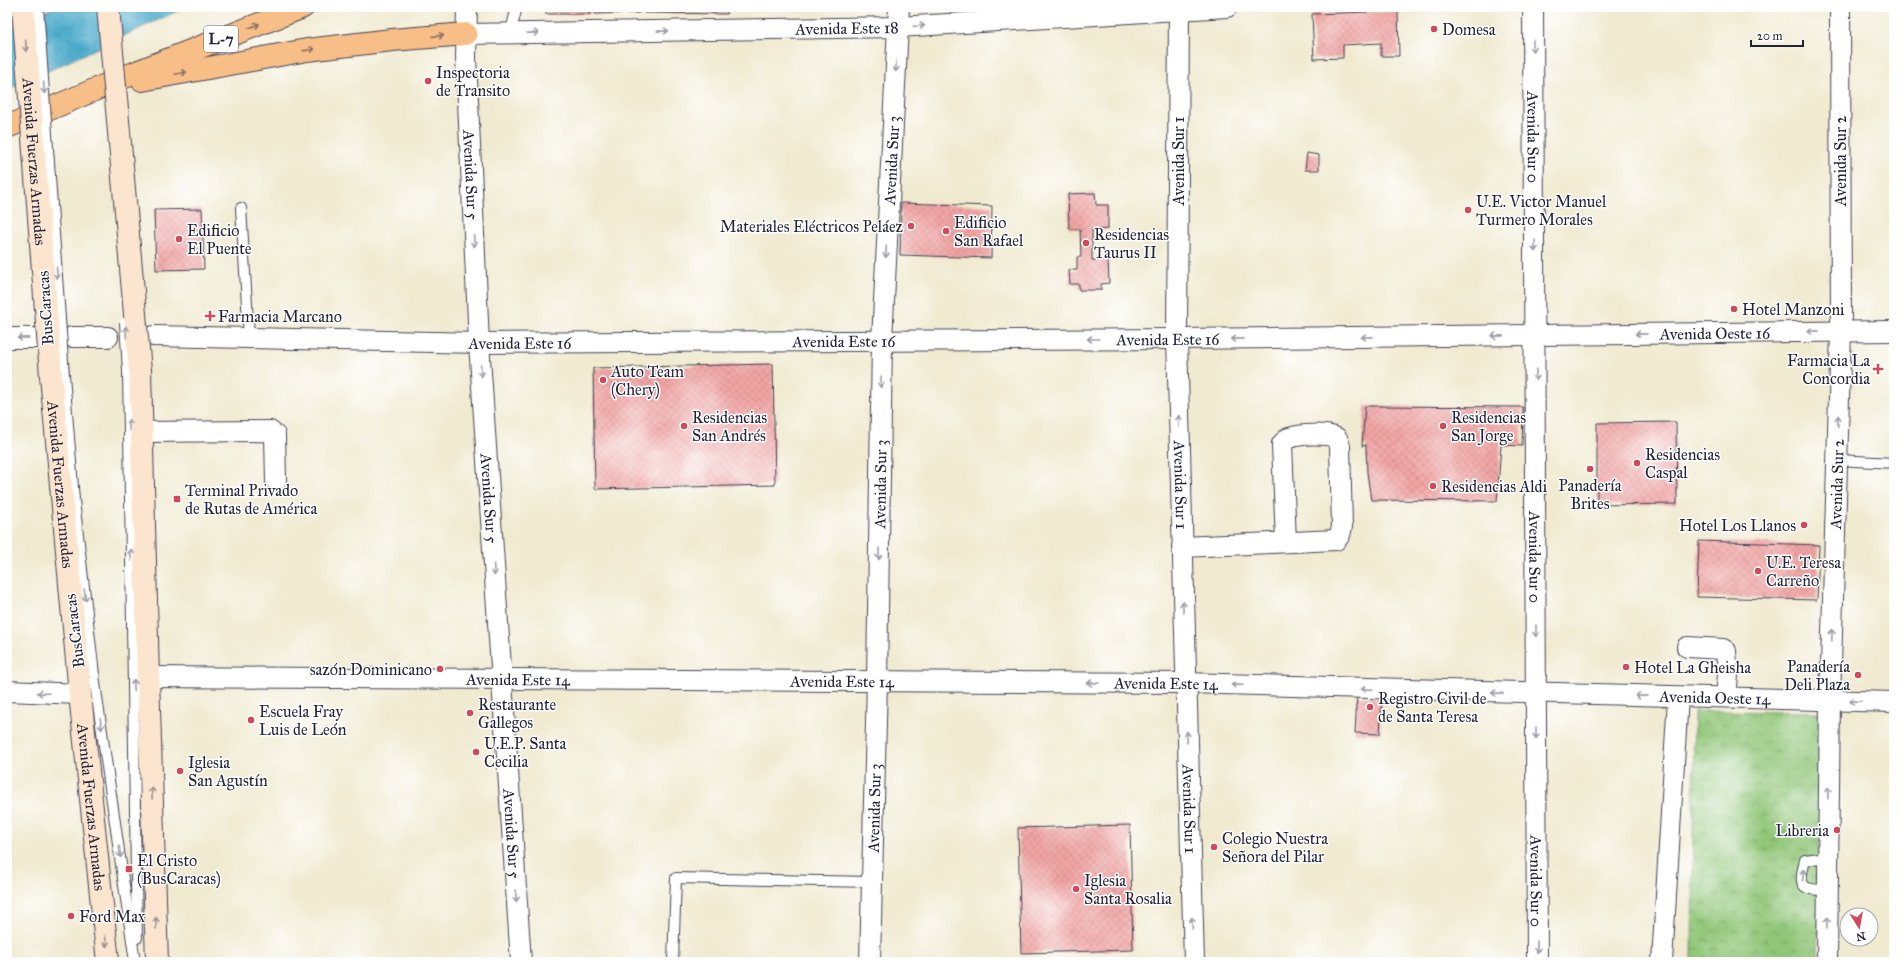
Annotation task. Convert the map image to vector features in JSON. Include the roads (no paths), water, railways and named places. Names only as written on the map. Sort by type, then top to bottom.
[{"type":"highway","name":"L-7","points":[[7,127],[139,71],[303,7]]},
{"type":"highway","points":[[142,80],[308,50],[392,40],[466,34]]},
{"type":"main road","name":"Avenida Fuerzas Armadas","points":[[23,7],[58,375],[80,694],[108,962]]},
{"type":"main road","points":[[108,7],[134,371],[142,432],[157,962]]},
{"type":"street","name":"Avenida Sur 5","points":[[467,7],[466,34],[479,343],[500,678],[521,962]]},
{"type":"street","name":"Avenida Sur 3","points":[[870,962],[878,681],[882,340],[899,7]]},
{"type":"street","name":"Avenida Este 18","points":[[466,34],[898,27],[1179,8],[1227,7]]},
{"type":"street","name":"Avenida Sur 0","points":[[1533,7],[1536,336],[1537,962]]},
{"type":"street","name":"Avenida Sur 2","points":[[1826,962],[1830,700],[1841,331],[1840,7]]},
{"type":"street","name":"Avenida Sur 1","points":[[1179,8],[1177,339],[1185,683],[1194,962]]},
{"type":"street","name":"Avenida Oeste 16","points":[[1536,336],[1894,331]]},
{"type":"street","name":"Avenida Este 16","points":[[153,336],[479,343],[1536,336]]},
{"type":"street","points":[[72,337],[108,337]]},
{"type":"street","points":[[7,338],[38,338]]},
{"type":"street","points":[[142,432],[270,431],[275,435],[276,481]]},
{"type":"street","points":[[1182,547],[1336,540],[1340,535],[1342,527],[1340,446],[1337,438],[1329,434],[1288,438],[1282,444],[1286,542]]},
{"type":"street","points":[[1687,647],[1723,649],[1726,651],[1728,675],[1726,698]]},
{"type":"street","name":"Avenida Este 14","points":[[148,677],[1185,683],[1536,694]]},
{"type":"street","points":[[7,691],[80,694]]},
{"type":"street","name":"Avenida Oeste 14","points":[[1536,694],[1894,702]]},
{"type":"street","points":[[1662,962],[1678,697]]},
{"type":"lane","name":"BusCaracas","points":[[38,7],[58,375],[95,683],[137,962]]},
{"type":"lane","name":"BusCaracas","points":[[98,7],[123,279],[134,371],[137,962]]},
{"type":"lane","points":[[510,34],[517,7]]},
{"type":"lane","points":[[241,208],[249,337]]},
{"type":"lane","points":[[1836,460],[1894,463]]},
{"type":"lane","points":[[1827,857],[1805,860],[1801,877],[1804,886],[1807,889],[1827,890]]},
{"type":"lane","points":[[673,962],[676,878],[872,882]]},
{"type":"water","points":[[55,7],[186,7],[7,90],[7,28]]},
{"type":"place","name":"Domesa","points":[[1434,29]]},
{"type":"place","name":"Inspectoria de Transito","points":[[428,81]]},
{"type":"place","name":"U.E. Victor Manuel Turmero Morales","points":[[1468,210]]},
{"type":"place","name":"Materiales Eléctricos Peláez","points":[[911,226]]},
{"type":"place","name":"Edificio San Rafael","points":[[946,231]]},
{"type":"place","name":"Edificio El Puente","points":[[179,239]]},
{"type":"place","name":"Residencias Taurus II","points":[[1086,243]]},
{"type":"place","name":"Hotel Manzoni","points":[[1734,309]]},
{"type":"place","name":"Farmacia Marcano","points":[[210,316]]},
{"type":"place","name":"Farmacia La Concordia","points":[[1878,369]]},
{"type":"place","name":"Auto Team (Chery)","points":[[603,380]]},
{"type":"place","name":"Residencias San Andrés","points":[[684,426]]},
{"type":"place","name":"Residencias San Jorge","points":[[1443,426]]},
{"type":"place","name":"Residencias Caspal","points":[[1637,463]]},
{"type":"place","name":"Panadería Brites","points":[[1590,469]]},
{"type":"place","name":"Residencias Aldi","points":[[1433,486]]},
{"type":"place","name":"Terminal Privado de Rutas de América","points":[[177,499]]},
{"type":"place","name":"Hotel Los Llanos","points":[[1804,525]]},
{"type":"place","name":"U.E. Teresa Carreño","points":[[1758,571]]},
{"type":"place","name":"Hotel La Gheisha","points":[[1626,667]]},
{"type":"place","name":"sazón Dominicano","points":[[440,669]]},
{"type":"place","name":"Panadería Deli Plaza","points":[[1858,675]]},
{"type":"place","name":"Registro Civil de de Santa Teresa","points":[[1370,707]]},
{"type":"place","name":"Restaurante Gallegos","points":[[470,713]]},
{"type":"place","name":"Escuela Fray Luis de León","points":[[251,720]]},
{"type":"place","name":"U.E.P. Santa Cecilia","points":[[476,752]]},
{"type":"place","name":"Iglesia San Agustín","points":[[180,771]]},
{"type":"place","name":"Libreria","points":[[1837,830]]},
{"type":"place","name":"Colegio Nuestra Señora del Pilar","points":[[1214,847]]},
{"type":"place","name":"El Cristo (BusCaracas)","points":[[129,869]]},
{"type":"place","name":"Iglesia Santa Rosalia","points":[[1076,889]]},
{"type":"place","name":"Ford Max","points":[[71,916]]}]
